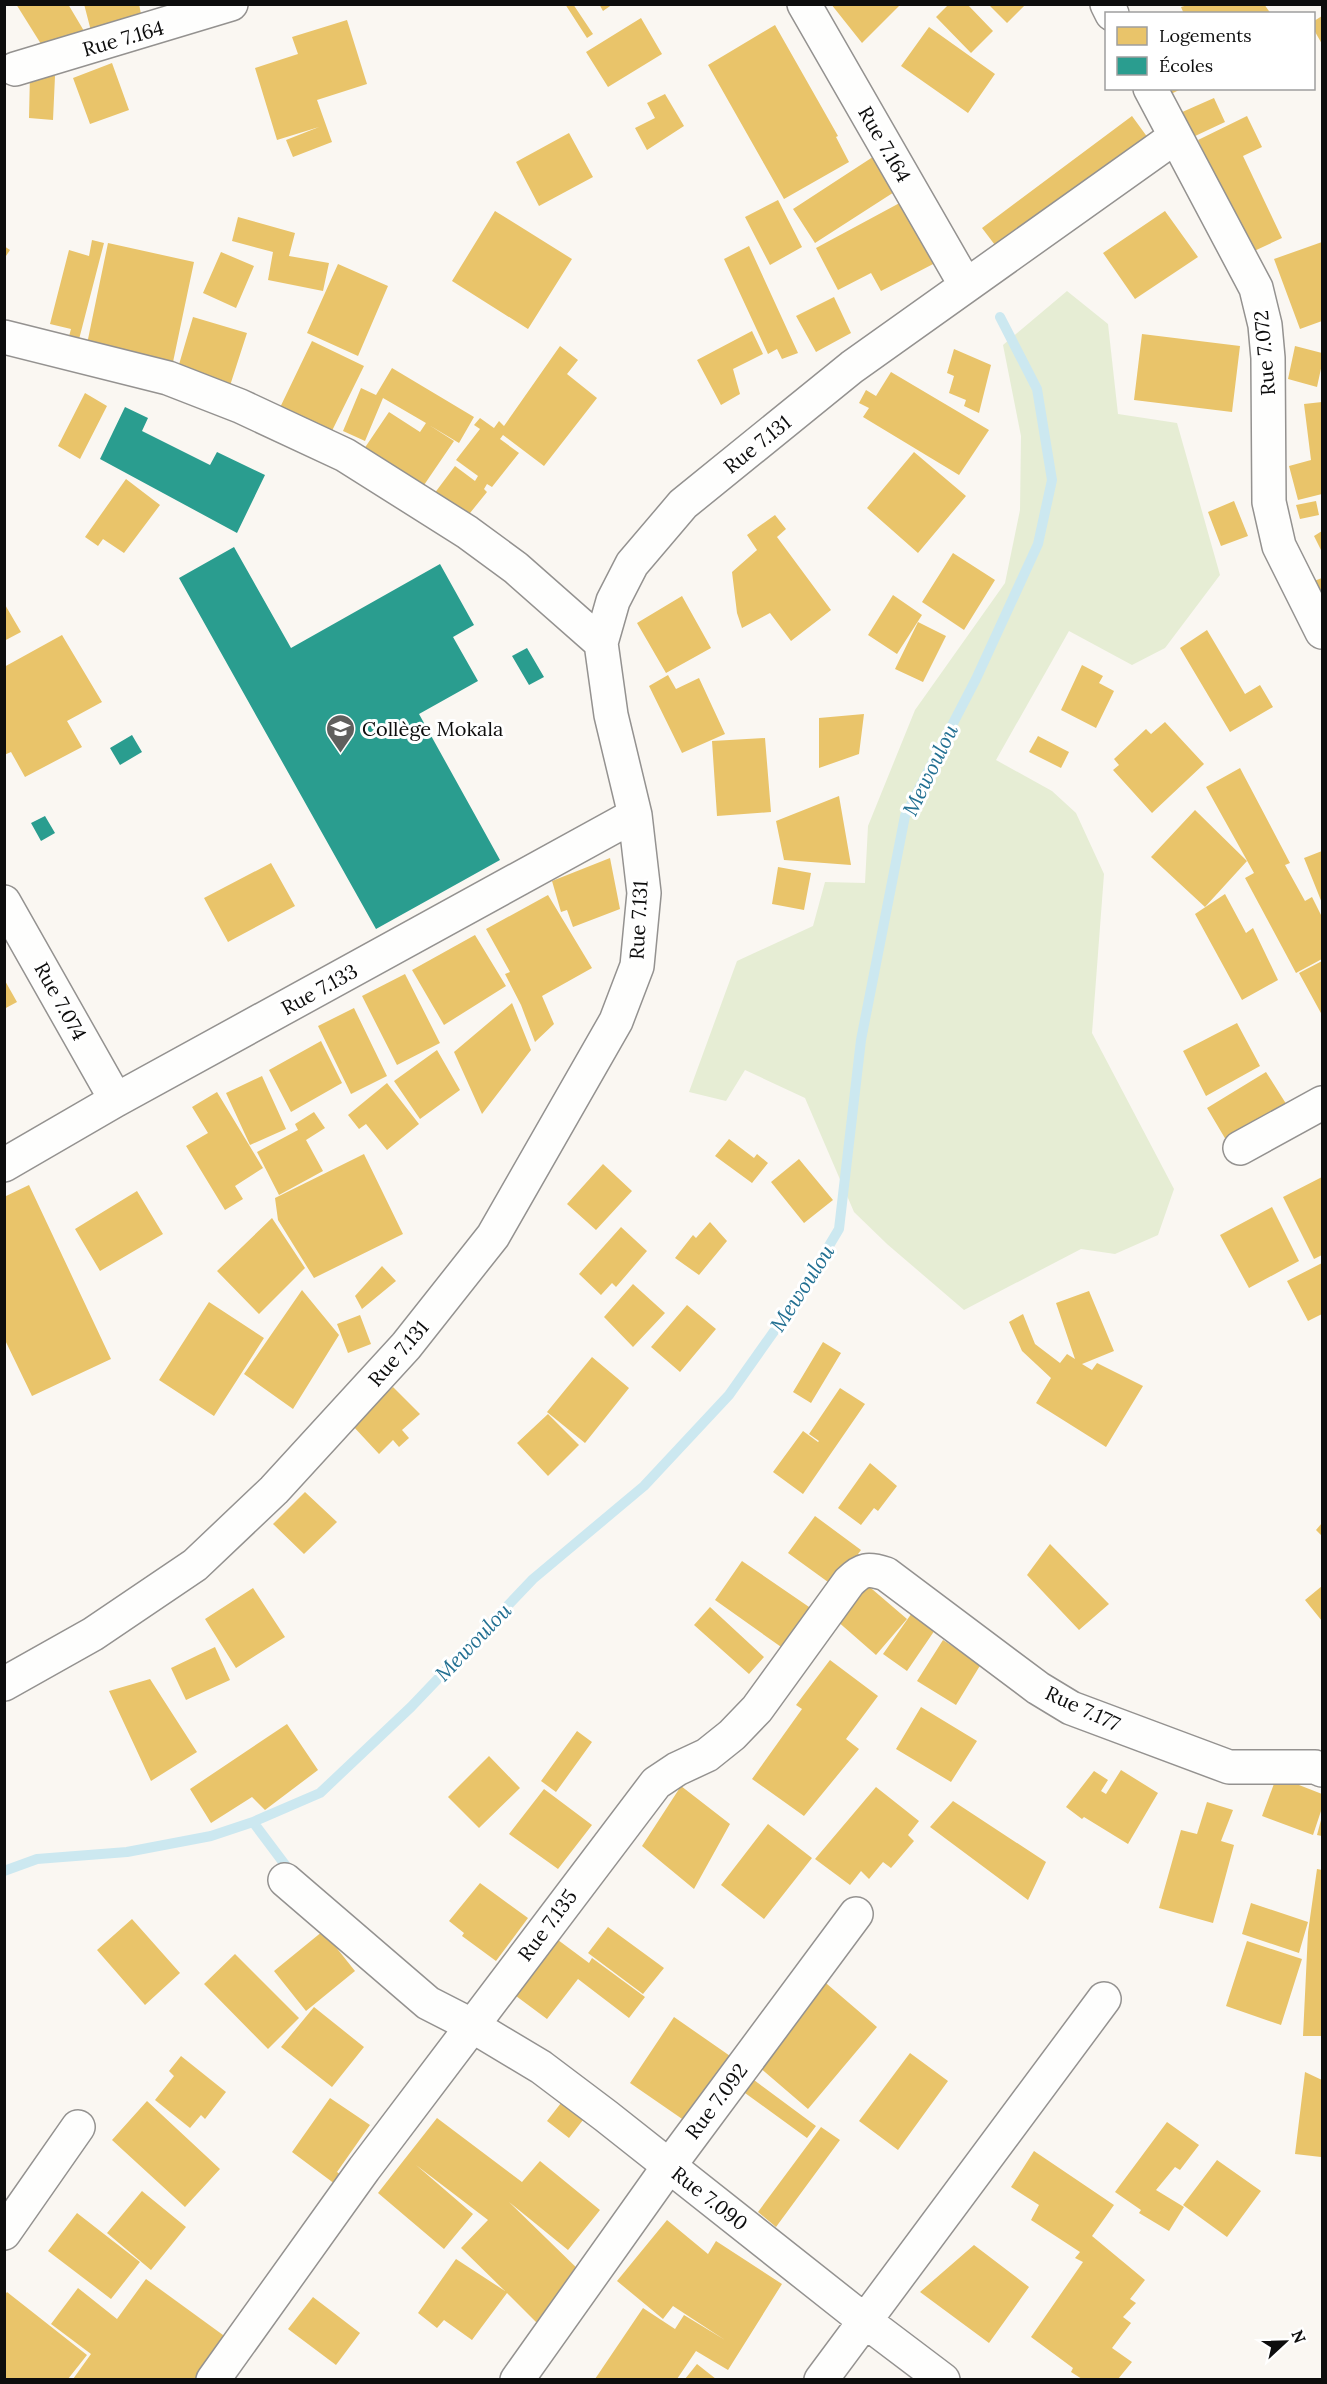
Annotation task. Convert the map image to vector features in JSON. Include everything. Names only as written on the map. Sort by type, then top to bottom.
[{"type":"street","name":"Rue 7.164","points":[[15,69],[231,4]]},
{"type":"street","name":"Rue 7.164","points":[[804,4],[965,284]]},
{"type":"street","name":"Rue 7.072","points":[[1151,90],[1256,288],[1265,325],[1268,358],[1269,502],[1279,546],[1323,632]]},
{"type":"street","name":"Rue 7.131","points":[[4,1684],[93,1634],[195,1565],[274,1490],[406,1346],[493,1236],[616,1021],[637,966],[644,893],[635,815],[611,715],[601,643],[613,600],[632,564],[683,504],[852,367],[965,284],[1175,137]]},
{"type":"street","points":[[4,337],[168,378],[240,406],[345,455],[467,532],[516,568],[601,643]]},
{"type":"street","name":"Rue 7.133","points":[[4,1165],[116,1100],[635,815]]},
{"type":"street","name":"Rue 7.074","points":[[4,902],[116,1100]]},
{"type":"street","points":[[1240,1148],[1323,1103]]},
{"type":"street","name":"Rue 7.177","points":[[874,1570],[886,1574],[1038,1688],[1071,1708],[1229,1767],[1315,1767],[1323,1770]]},
{"type":"street","name":"Rue 7.135","points":[[213,2379],[363,2169],[656,1783],[677,1769],[707,1755],[732,1735],[757,1710],[849,1582],[860,1572],[874,1570]]},
{"type":"street","name":"Rue 7.090","points":[[285,1880],[428,2003],[471,2025],[541,2067],[865,2321],[943,2379]]},
{"type":"street","name":"Rue 7.092","points":[[517,2379],[669,2166],[856,1914]]},
{"type":"street","points":[[821,2379],[1104,1999]]},
{"type":"street","points":[[4,2233],[78,2127]]},
{"type":"green space","points":[[1067,291],[1108,324],[1118,414],[1177,423],[1220,575],[1165,648],[1132,665],[1069,631],[996,760],[1052,791],[1076,813],[1104,874],[1092,1033],[1174,1189],[1158,1235],[1115,1254],[1081,1249],[964,1310],[887,1244],[854,1212],[805,1098],[745,1070],[726,1101],[689,1092],[737,961],[813,926],[825,882],[865,883],[868,826],[915,710],[1005,583],[1020,510],[1021,436],[1003,345]]},
{"type":"building: Logements","points":[[16,4],[68,4],[84,31],[41,44]]},
{"type":"building: Logements","points":[[84,4],[139,4],[142,19],[91,31]]},
{"type":"building: Logements","points":[[565,4],[573,4],[593,34],[587,38]]},
{"type":"building: Logements","points":[[599,4],[613,4],[603,11]]},
{"type":"building: Logements","points":[[831,4],[901,4],[862,43]]},
{"type":"building: Logements","points":[[988,4],[1026,4],[1007,23]]},
{"type":"building: Logements","points":[[1191,4],[1264,4],[1270,12],[1183,12],[1181,7]]},
{"type":"building: Logements","points":[[948,5],[968,5],[993,31],[971,53],[936,17]]},
{"type":"building: Logements","points":[[1322,16],[1322,44],[1315,32],[1315,20]]},
{"type":"building: Logements","points":[[641,18],[662,54],[608,87],[586,52]]},
{"type":"building: Logements","points":[[347,20],[367,84],[317,100],[332,142],[293,157],[286,140],[319,127],[277,140],[255,68],[298,54],[292,37]]},
{"type":"building: Logements","points":[[775,25],[838,136],[836,137],[849,162],[784,199],[708,65]]},
{"type":"building: Logements","points":[[929,27],[995,74],[968,113],[901,66]]},
{"type":"building: Logements","points":[[112,63],[129,110],[90,124],[73,78]]},
{"type":"building: Logements","points":[[51,72],[51,76],[55,76],[53,120],[29,118],[30,73]]},
{"type":"building: Logements","points":[[1163,90],[1179,90],[1169,95]]},
{"type":"building: Logements","points":[[665,94],[684,126],[647,150],[635,128],[655,118],[647,103]]},
{"type":"building: Logements","points":[[1214,98],[1225,122],[1193,137],[1180,113]]},
{"type":"building: Logements","points":[[1132,116],[1148,138],[998,249],[982,228]]},
{"type":"building: Logements","points":[[1247,116],[1262,147],[1243,156],[1282,238],[1252,252],[1198,140]]},
{"type":"building: Logements","points":[[569,133],[593,177],[539,206],[516,162]]},
{"type":"building: Logements","points":[[882,151],[902,187],[815,243],[793,209]]},
{"type":"building: Logements","points":[[907,199],[939,261],[881,291],[871,273],[838,290],[816,248]]},
{"type":"building: Logements","points":[[778,200],[802,247],[770,265],[745,217]]},
{"type":"building: Logements","points":[[495,211],[572,259],[528,329],[452,281]]},
{"type":"building: Logements","points":[[1165,211],[1198,257],[1135,299],[1103,253]]},
{"type":"building: Logements","points":[[238,217],[295,233],[289,256],[329,263],[323,291],[268,280],[273,252],[232,241]]},
{"type":"building: Logements","points":[[92,240],[104,243],[77,347],[67,344],[71,329],[50,324],[69,250],[89,256]]},
{"type":"building: Logements","points":[[1322,242],[1322,321],[1300,329],[1274,259]]},
{"type":"building: Logements","points":[[108,243],[194,262],[173,362],[87,344]]},
{"type":"building: Logements","points":[[4,246],[10,250],[4,259]]},
{"type":"building: Logements","points":[[749,246],[798,353],[782,359],[777,349],[768,354],[724,259]]},
{"type":"building: Logements","points":[[221,252],[254,266],[236,308],[203,293]]},
{"type":"building: Logements","points":[[338,264],[388,286],[358,356],[307,333]]},
{"type":"building: Logements","points":[[834,297],[851,333],[816,352],[796,316]]},
{"type":"building: Logements","points":[[193,317],[247,333],[226,398],[175,378]]},
{"type":"building: Logements","points":[[752,331],[763,354],[733,369],[740,394],[721,405],[697,360]]},
{"type":"building: Logements","points":[[1142,334],[1240,346],[1232,412],[1134,400]]},
{"type":"building: Logements","points":[[312,341],[364,366],[325,445],[274,420]]},
{"type":"building: Logements","points":[[560,346],[578,360],[567,374],[597,398],[544,466],[503,435],[500,439],[519,453],[492,487],[487,484],[484,489],[487,492],[466,518],[434,494],[455,466],[475,481],[478,476],[456,460],[480,429],[474,425],[480,418],[494,428],[499,421],[504,426]]},
{"type":"building: Logements","points":[[1295,346],[1322,353],[1317,387],[1288,379]]},
{"type":"building: Logements","points":[[954,349],[991,365],[979,413],[964,406],[966,400],[949,393],[954,376],[947,373]]},
{"type":"building: Logements","points":[[392,368],[474,417],[459,443],[429,425],[454,441],[422,488],[364,449],[389,412],[420,432],[426,423],[383,398],[365,441],[343,431],[361,388],[376,395]]},
{"type":"building: Logements","points":[[891,372],[989,430],[959,475],[863,417],[869,408],[859,403],[866,390],[876,396]]},
{"type":"building: Logements","points":[[85,393],[107,406],[80,459],[58,446]]},
{"type":"building: Logements","points":[[1322,402],[1322,494],[1298,500],[1289,466],[1311,460],[1304,404]]},
{"type":"building: Logements","points":[[914,452],[966,496],[918,553],[867,508]]},
{"type":"building: Logements","points":[[126,479],[160,505],[124,553],[103,539],[98,546],[85,537]]},
{"type":"building: Logements","points":[[1234,501],[1248,536],[1221,546],[1208,512]]},
{"type":"building: Logements","points":[[1316,501],[1319,515],[1300,519],[1296,505]]},
{"type":"building: Logements","points":[[775,515],[786,529],[777,537],[831,610],[791,641],[770,613],[742,628],[737,613],[732,572],[757,550],[747,535]]},
{"type":"building: Logements","points":[[1322,531],[1322,552],[1314,536]]},
{"type":"building: Logements","points":[[953,553],[995,580],[964,630],[922,602]]},
{"type":"building: Logements","points":[[1322,578],[1322,602],[1314,581]]},
{"type":"building: Logements","points":[[893,595],[922,615],[897,654],[868,635]]},
{"type":"building: Logements","points":[[682,596],[711,648],[666,673],[637,623]]},
{"type":"building: Logements","points":[[4,603],[21,632],[4,641]]},
{"type":"building: Logements","points":[[918,622],[946,636],[923,682],[895,669]]},
{"type":"building: Logements","points":[[1207,630],[1245,694],[1260,685],[1273,707],[1230,732],[1180,648]]},
{"type":"building: Logements","points":[[62,635],[102,702],[67,721],[82,747],[25,777],[11,752],[4,755],[4,667]]},
{"type":"building: Logements","points":[[1082,665],[1103,676],[1099,683],[1114,691],[1096,728],[1061,710]]},
{"type":"building: Logements","points":[[668,675],[676,689],[699,678],[725,734],[682,753],[649,686]]},
{"type":"building: Logements","points":[[864,714],[859,754],[819,768],[819,718]]},
{"type":"building: Logements","points":[[1165,722],[1204,764],[1152,813],[1113,770],[1119,765],[1114,759],[1146,729],[1151,734]]},
{"type":"building: Logements","points":[[1038,736],[1069,752],[1061,768],[1029,752]]},
{"type":"building: Logements","points":[[765,738],[771,812],[717,816],[712,741]]},
{"type":"building: Logements","points":[[1240,768],[1290,863],[1285,865],[1305,901],[1312,897],[1322,917],[1322,959],[1296,973],[1245,878],[1254,873],[1206,787]]},
{"type":"building: Logements","points":[[839,796],[851,865],[784,860],[776,821]]},
{"type":"building: Logements","points":[[1195,810],[1247,861],[1205,907],[1151,857]]},
{"type":"building: Logements","points":[[1322,851],[1322,903],[1304,858]]},
{"type":"building: Logements","points":[[610,858],[620,909],[573,927],[567,910],[561,912],[552,881]]},
{"type":"building: Logements","points":[[271,863],[295,906],[228,942],[204,898]]},
{"type":"building: Logements","points":[[778,867],[811,873],[804,910],[772,904]]},
{"type":"building: Logements","points":[[1225,894],[1246,933],[1253,928],[1278,980],[1242,1000],[1195,914]]},
{"type":"building: Logements","points":[[548,895],[592,968],[542,996],[554,1024],[535,1042],[521,1005],[505,974],[510,972],[486,929]]},
{"type":"building: Logements","points":[[475,935],[506,986],[444,1025],[412,970]]},
{"type":"building: Logements","points":[[1322,961],[1322,1015],[1299,973]]},
{"type":"building: Logements","points":[[405,974],[440,1043],[397,1065],[362,996]]},
{"type":"building: Logements","points":[[4,979],[17,1002],[4,1009]]},
{"type":"building: Logements","points":[[512,1003],[531,1050],[482,1114],[454,1052]]},
{"type":"building: Logements","points":[[354,1008],[387,1076],[351,1094],[318,1026]]},
{"type":"building: Logements","points":[[1237,1023],[1260,1066],[1206,1096],[1183,1051]]},
{"type":"building: Logements","points":[[321,1041],[342,1083],[291,1112],[269,1070]]},
{"type":"building: Logements","points":[[437,1050],[460,1090],[420,1119],[394,1081]]},
{"type":"building: Logements","points":[[1266,1072],[1290,1110],[1229,1145],[1207,1108]]},
{"type":"building: Logements","points":[[262,1076],[286,1129],[250,1145],[226,1093]]},
{"type":"building: Logements","points":[[387,1083],[419,1124],[387,1150],[366,1124],[359,1129],[348,1115]]},
{"type":"building: Logements","points":[[217,1092],[263,1168],[235,1186],[243,1199],[225,1210],[186,1146],[208,1133],[192,1107]]},
{"type":"building: Logements","points":[[314,1112],[325,1128],[306,1140],[323,1171],[279,1195],[257,1152],[298,1130],[295,1124]]},
{"type":"building: Logements","points":[[729,1139],[754,1158],[757,1154],[768,1163],[752,1183],[715,1156]]},
{"type":"building: Logements","points":[[364,1154],[403,1234],[314,1278],[278,1220],[275,1198]]},
{"type":"building: Logements","points":[[799,1159],[833,1200],[804,1223],[771,1182]]},
{"type":"building: Logements","points":[[603,1164],[632,1191],[596,1230],[567,1204]]},
{"type":"building: Logements","points":[[1322,1177],[1322,1255],[1314,1259],[1283,1197]]},
{"type":"building: Logements","points":[[29,1185],[111,1359],[32,1396],[4,1338],[4,1197]]},
{"type":"building: Logements","points":[[137,1191],[163,1234],[100,1271],[75,1229]]},
{"type":"building: Logements","points":[[1272,1207],[1299,1261],[1249,1288],[1220,1235]]},
{"type":"building: Logements","points":[[272,1218],[305,1268],[259,1314],[217,1271]]},
{"type":"building: Logements","points":[[710,1222],[727,1241],[699,1275],[675,1258],[693,1235],[696,1238]]},
{"type":"building: Logements","points":[[621,1227],[647,1251],[616,1287],[612,1283],[601,1295],[579,1274]]},
{"type":"building: Logements","points":[[1322,1263],[1322,1314],[1308,1321],[1287,1281]]},
{"type":"building: Logements","points":[[382,1266],[396,1281],[362,1309],[355,1296]]},
{"type":"building: Logements","points":[[633,1284],[665,1313],[633,1347],[604,1317]]},
{"type":"building: Logements","points":[[302,1290],[339,1335],[293,1409],[244,1374]]},
{"type":"building: Logements","points":[[1089,1291],[1114,1351],[1082,1364],[1092,1370],[1097,1363],[1143,1386],[1106,1447],[1036,1403],[1051,1378],[1022,1351],[1009,1322],[1023,1314],[1035,1344],[1060,1363],[1067,1354],[1075,1359],[1056,1303]]},
{"type":"building: Logements","points":[[209,1302],[264,1338],[214,1416],[159,1380]]},
{"type":"building: Logements","points":[[687,1305],[716,1329],[680,1372],[651,1347]]},
{"type":"building: Logements","points":[[360,1315],[371,1344],[348,1353],[337,1324]]},
{"type":"building: Logements","points":[[823,1342],[841,1353],[811,1403],[793,1392]]},
{"type":"building: Logements","points":[[592,1357],[629,1388],[585,1443],[547,1412]]},
{"type":"building: Logements","points":[[393,1387],[420,1414],[402,1430],[409,1438],[399,1447],[393,1440],[379,1454],[352,1425]]},
{"type":"building: Logements","points":[[840,1388],[865,1404],[803,1494],[773,1472],[803,1431],[819,1441],[809,1434]]},
{"type":"building: Logements","points":[[548,1414],[579,1445],[548,1476],[517,1443]]},
{"type":"building: Logements","points":[[870,1463],[897,1486],[878,1511],[874,1508],[861,1525],[838,1508]]},
{"type":"building: Logements","points":[[305,1492],[337,1522],[304,1554],[273,1524]]},
{"type":"building: Logements","points":[[815,1516],[861,1550],[858,1554],[863,1557],[839,1590],[788,1553]]},
{"type":"building: Logements","points":[[1322,1523],[1322,1536],[1316,1530]]},
{"type":"building: Logements","points":[[1050,1544],[1109,1604],[1079,1630],[1027,1575]]},
{"type":"building: Logements","points":[[742,1561],[812,1609],[784,1649],[715,1600]]},
{"type":"building: Logements","points":[[858,1577],[907,1619],[876,1655],[828,1613]]},
{"type":"building: Logements","points":[[1322,1586],[1322,1621],[1305,1600]]},
{"type":"building: Logements","points":[[253,1588],[285,1637],[236,1668],[205,1619]]},
{"type":"building: Logements","points":[[710,1607],[764,1657],[749,1674],[694,1625]]},
{"type":"building: Logements","points":[[914,1610],[937,1627],[907,1671],[883,1654]]},
{"type":"building: Logements","points":[[943,1640],[981,1664],[956,1705],[917,1681]]},
{"type":"building: Logements","points":[[215,1647],[230,1680],[186,1700],[171,1668]]},
{"type":"building: Logements","points":[[830,1660],[878,1696],[846,1739],[859,1749],[804,1816],[752,1779],[802,1709],[796,1705]]},
{"type":"building: Logements","points":[[150,1679],[197,1752],[151,1781],[109,1691]]},
{"type":"building: Logements","points":[[921,1707],[977,1741],[951,1782],[896,1749]]},
{"type":"building: Logements","points":[[287,1724],[318,1770],[265,1810],[252,1797],[211,1823],[190,1789]]},
{"type":"building: Logements","points":[[577,1731],[592,1742],[556,1792],[541,1781]]},
{"type":"building: Logements","points":[[489,1756],[520,1788],[479,1828],[448,1797]]},
{"type":"building: Logements","points":[[1121,1770],[1158,1793],[1128,1844],[1084,1817],[1082,1819],[1066,1807],[1094,1771],[1108,1780],[1101,1791],[1106,1794]]},
{"type":"building: Logements","points":[[1278,1773],[1301,1781],[1299,1785],[1322,1794],[1322,1808],[1313,1835],[1262,1816]]},
{"type":"building: Logements","points":[[681,1786],[730,1824],[694,1889],[642,1846]]},
{"type":"building: Logements","points":[[876,1787],[919,1821],[908,1835],[914,1841],[891,1868],[883,1862],[869,1879],[861,1871],[850,1885],[815,1859]]},
{"type":"building: Logements","points":[[544,1789],[592,1825],[558,1869],[509,1834]]},
{"type":"building: Logements","points":[[953,1801],[1046,1862],[1028,1900],[930,1827]]},
{"type":"building: Logements","points":[[1207,1802],[1233,1810],[1221,1841],[1234,1845],[1213,1923],[1159,1908],[1181,1830],[1197,1834]]},
{"type":"building: Logements","points":[[1322,1816],[1322,1836],[1317,1835]]},
{"type":"building: Logements","points":[[768,1824],[812,1858],[764,1919],[721,1885]]},
{"type":"building: Logements","points":[[1317,1869],[1322,1870],[1322,2036],[1303,2036],[1308,1932]]},
{"type":"building: Logements","points":[[480,1883],[528,1918],[496,1961],[462,1936],[464,1933],[449,1921]]},
{"type":"building: Logements","points":[[1251,1903],[1308,1922],[1299,1953],[1242,1934]]},
{"type":"building: Logements","points":[[132,1919],[180,1973],[145,2005],[97,1950]]},
{"type":"building: Logements","points":[[608,1927],[664,1968],[643,1994],[588,1953]]},
{"type":"building: Logements","points":[[323,1931],[355,1971],[306,2011],[274,1971]]},
{"type":"building: Logements","points":[[554,1937],[589,1963],[592,1958],[645,1997],[629,2018],[578,1979],[547,2019],[512,1993]]},
{"type":"building: Logements","points":[[1247,1941],[1302,1959],[1281,2025],[1226,2006]]},
{"type":"building: Logements","points":[[235,1954],[299,2018],[268,2049],[204,1984]]},
{"type":"building: Logements","points":[[820,1978],[877,2027],[808,2109],[751,2060]]},
{"type":"building: Logements","points":[[314,2007],[364,2047],[332,2087],[281,2047]]},
{"type":"building: Logements","points":[[674,2017],[733,2058],[688,2123],[630,2083]]},
{"type":"building: Logements","points":[[910,2053],[948,2081],[898,2150],[859,2121]]},
{"type":"building: Logements","points":[[181,2056],[226,2092],[205,2119],[201,2115],[190,2128],[155,2100],[174,2076],[169,2071]]},
{"type":"building: Logements","points":[[1305,2072],[1322,2080],[1321,2157],[1295,2154]]},
{"type":"building: Logements","points":[[754,2080],[816,2126],[807,2138],[745,2093]]},
{"type":"building: Logements","points":[[330,2098],[370,2125],[337,2172],[346,2179],[339,2187],[292,2152]]},
{"type":"building: Logements","points":[[147,2101],[220,2169],[185,2207],[112,2140]]},
{"type":"building: Logements","points":[[561,2103],[583,2120],[569,2138],[547,2121]]},
{"type":"building: Logements","points":[[437,2118],[522,2182],[540,2161],[600,2210],[568,2250],[509,2202],[584,2275],[537,2323],[507,2293],[472,2340],[444,2320],[437,2328],[418,2313],[456,2259],[505,2291],[461,2248],[488,2220],[416,2165],[473,2214],[444,2249],[378,2193]]},
{"type":"building: Logements","points":[[1167,2122],[1199,2145],[1180,2170],[1175,2167],[1156,2190],[1184,2207],[1169,2231],[1139,2213],[1141,2210],[1115,2192]]},
{"type":"building: Logements","points":[[821,2127],[840,2140],[776,2227],[758,2212]]},
{"type":"building: Logements","points":[[1034,2151],[1114,2205],[1092,2236],[1145,2280],[1130,2299],[1136,2303],[1123,2317],[1131,2323],[1112,2348],[1132,2362],[1118,2379],[1082,2379],[1071,2372],[1073,2368],[1031,2337],[1083,2262],[1075,2258],[1080,2252],[1031,2220],[1039,2205],[1011,2187]]},
{"type":"building: Logements","points":[[1217,2160],[1261,2191],[1227,2237],[1183,2205]]},
{"type":"building: Logements","points":[[142,2191],[186,2227],[151,2270],[107,2233]]},
{"type":"building: Logements","points":[[77,2213],[140,2262],[111,2299],[48,2251]]},
{"type":"building: Logements","points":[[667,2220],[708,2254],[716,2241],[782,2284],[728,2370],[696,2351],[677,2379],[595,2379],[643,2308],[675,2329],[684,2315],[725,2340],[673,2306],[663,2319],[617,2281]]},
{"type":"building: Logements","points":[[974,2245],[1029,2287],[989,2343],[920,2292]]},
{"type":"building: Logements","points":[[146,2279],[234,2343],[207,2379],[73,2379],[91,2354],[51,2324],[78,2288],[117,2319]]},
{"type":"building: Logements","points":[[7,2292],[87,2355],[68,2379],[4,2379],[4,2296]]},
{"type":"building: Logements","points":[[313,2297],[360,2333],[336,2365],[288,2329]]},
{"type":"building: Logements","points":[[697,2364],[716,2379],[685,2379]]},
{"type":"building: Écoles","points":[[125,407],[148,418],[142,431],[210,465],[217,452],[265,475],[237,533],[100,459]]},
{"type":"building: Écoles","points":[[234,547],[291,648],[440,564],[474,625],[453,637],[478,681],[419,714],[500,860],[376,929],[179,578]]},
{"type":"building: Écoles","points":[[527,648],[544,677],[529,685],[512,656]]},
{"type":"building: Écoles","points":[[132,735],[142,752],[120,765],[110,748]]},
{"type":"building: Écoles","points":[[45,816],[55,833],[41,841],[31,823]]},
{"type":"waterway","name":"Mewoulou","points":[[4,1871],[37,1859],[127,1852],[211,1836],[253,1822],[320,1793],[411,1707],[533,1579],[644,1486],[729,1395],[799,1296],[839,1229],[861,1040],[905,816],[976,679],[1038,544],[1052,480],[1037,389],[1000,317]]},
{"type":"waterway","points":[[253,1822],[292,1874]]},
{"type":"place","name":"Collège Mokala","points":[[341,754]]}]
